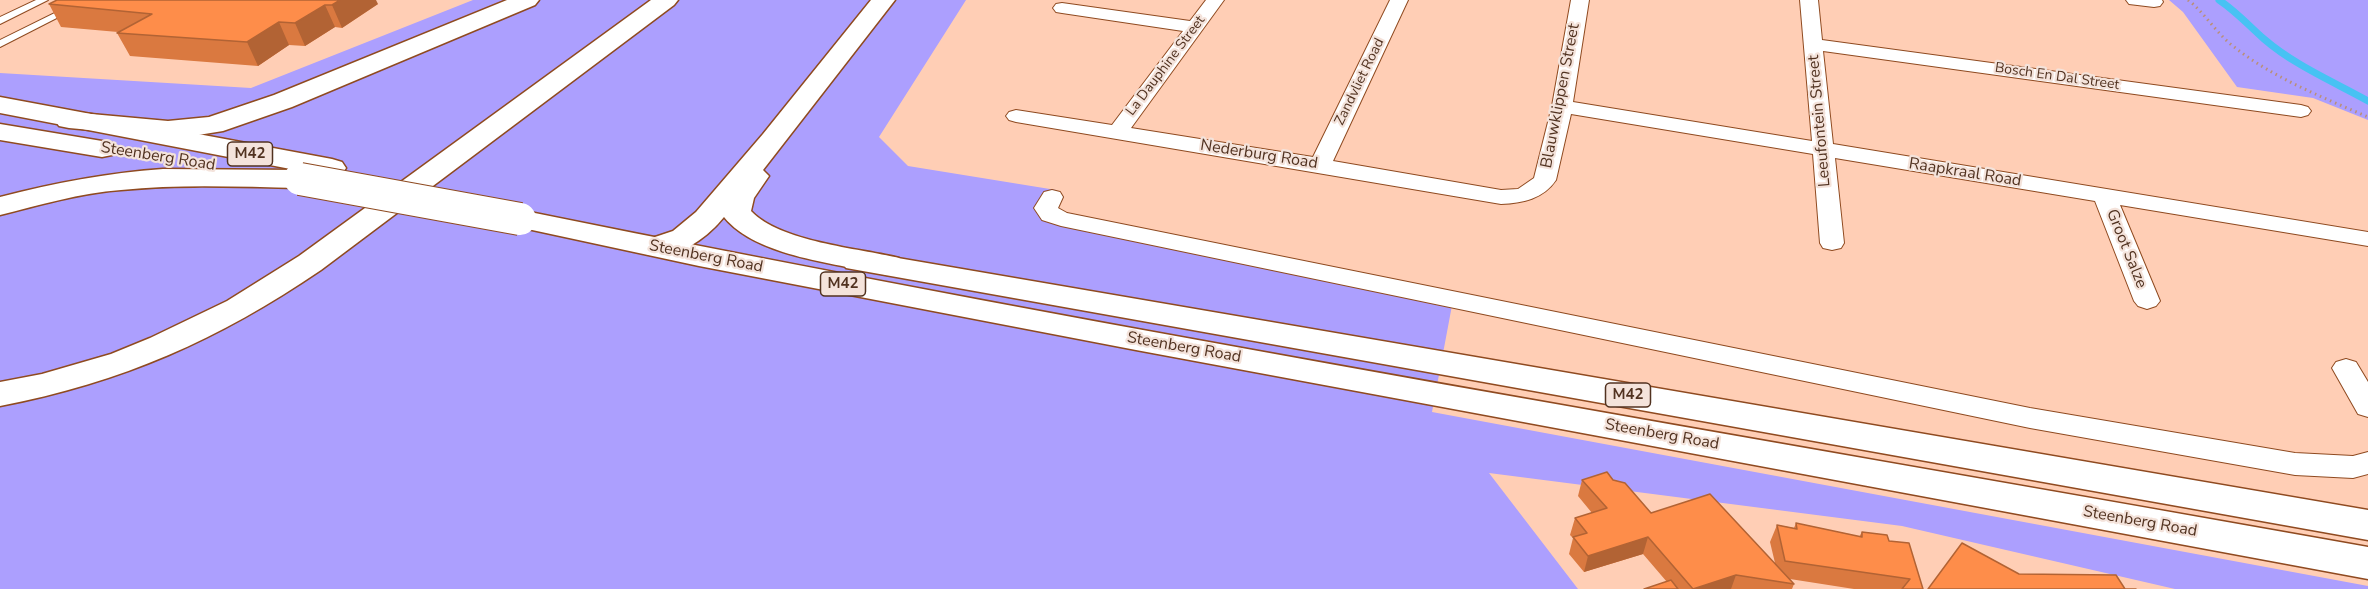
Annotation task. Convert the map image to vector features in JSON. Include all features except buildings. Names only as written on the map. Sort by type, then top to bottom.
[{"type":"main road","points":[[69,120],[168,129],[213,124],[283,101],[527,0]]},
{"type":"main road","points":[[0,394],[71,378],[130,359],[200,329],[256,299],[310,264],[666,0]]},
{"type":"main road","points":[[657,247],[673,243],[692,233],[773,140],[883,0]]},
{"type":"main road","name":"Steenberg Road","points":[[0,105],[69,120],[332,168],[525,211],[657,247],[1125,337],[2368,564]]},
{"type":"main road","name":"Steenberg Road","points":[[0,132],[300,179],[692,233],[790,251],[888,265],[2368,525]]},
{"type":"main road","points":[[773,140],[755,175],[739,198],[736,212],[741,220],[759,231],[784,241],[888,265]]},
{"type":"main road","points":[[0,206],[61,190],[119,181],[171,178],[300,179]]},
{"type":"street","name":"La Dauphine Street","points":[[1117,132],[1215,0]]},
{"type":"street","name":"Zandvliet Road","points":[[1320,165],[1399,0]]},
{"type":"street","name":"Blauwklippen Street","points":[[1501,197],[1524,196],[1537,189],[1545,180],[1562,106],[1580,0]]},
{"type":"street","name":"Leeufontein Street","points":[[1809,0],[1821,149],[1832,243]]},
{"type":"street","points":[[2135,0],[2154,2]]},
{"type":"street","points":[[1062,8],[1195,27]]},
{"type":"street","name":"Bosch En Dal Street","points":[[1813,44],[2301,111]]},
{"type":"street","name":"Raapkraal Road","points":[[1562,106],[2368,239]]},
{"type":"street","name":"Nederburg Road","points":[[1016,116],[1501,197]]},
{"type":"street","name":"Groot Salze","points":[[2105,196],[2147,301]]},
{"type":"street","points":[[1052,197],[1046,208],[1050,214],[1061,219],[2030,418],[2295,464],[2361,465]]},
{"type":"street","points":[[2346,368],[2368,407]]},
{"type":"lane","points":[[0,21],[44,0]]},
{"type":"lane","points":[[0,44],[81,3],[77,0]]},
{"type":"path","points":[[2188,0],[2233,46],[2282,76],[2328,100],[2368,117]]},
{"type":"shaded area","points":[[473,0],[966,0],[879,137],[908,166],[1056,190],[1052,197],[1050,215],[1453,300],[1432,412],[2368,586],[2368,589],[2175,589],[1902,526],[1489,473],[1578,589],[0,589],[0,73],[251,88]]},
{"type":"shaded area","points":[[2169,0],[2368,0],[2368,120],[2313,98],[2237,87],[2183,12]]},
{"type":"waterway","points":[[2219,0],[2288,57],[2368,101]]}]
